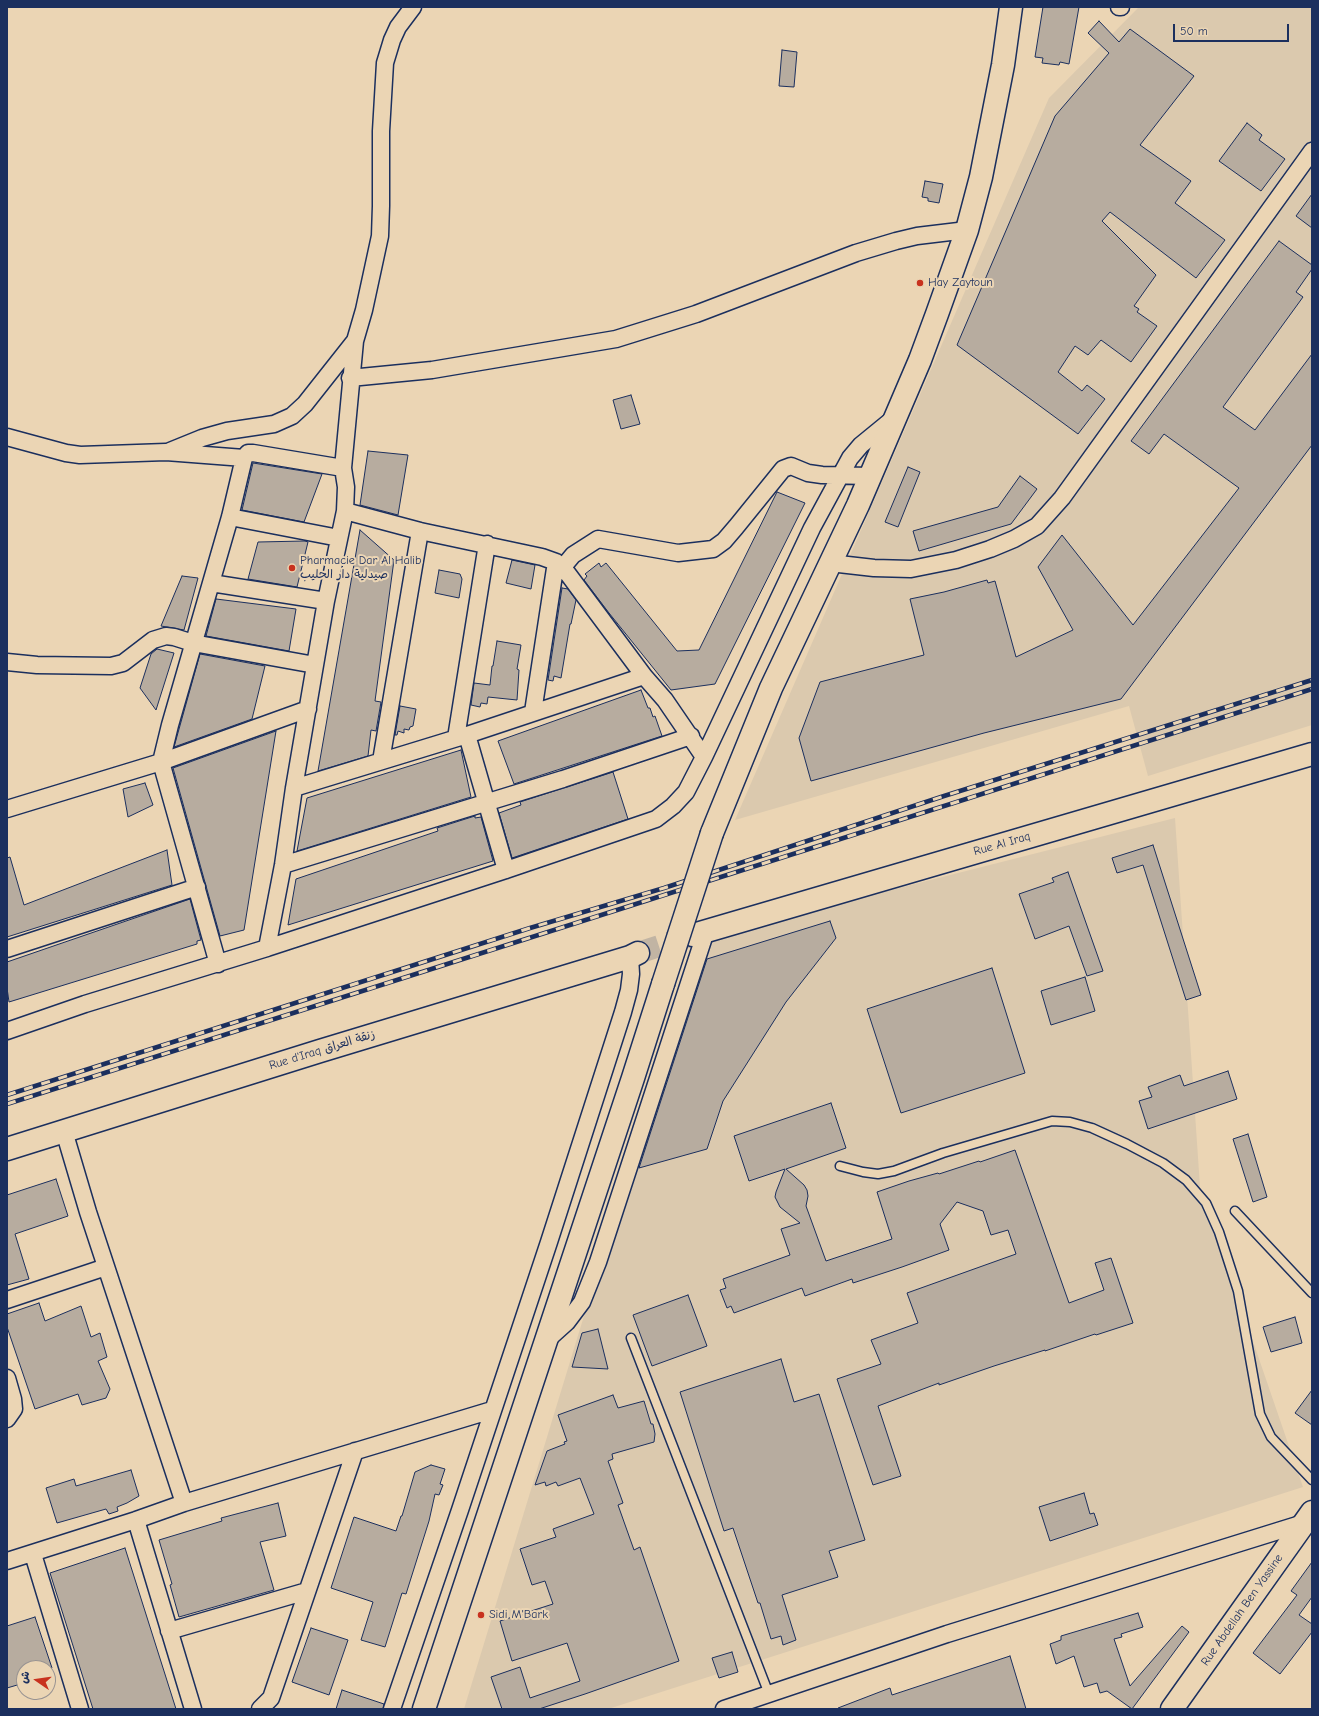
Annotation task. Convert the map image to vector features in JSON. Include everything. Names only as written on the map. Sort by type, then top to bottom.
[{"type":"main road","points":[[424,1709],[547,1340],[712,833],[771,688],[870,476],[920,360],[967,230],[989,142],[1011,7]]},
{"type":"main road","name":"Rue Al Iraq","points":[[699,933],[1312,754]]},
{"type":"main road","name":"Rue d'Iraq زنقة العراق","points":[[7,1150],[320,1051],[634,955]]},
{"type":"main road","name":"Rue Abdellah Ben Yassine","points":[[1172,1709],[1309,1518]]},
{"type":"street","points":[[267,948],[326,601],[345,511],[346,487],[342,468],[354,341],[364,310],[380,236],[382,108],[386,54],[398,27],[413,7]]},
{"type":"street","points":[[830,563],[874,568],[911,569],[956,560],[990,549],[1014,539],[1037,526],[1062,498],[1312,151]]},
{"type":"street","points":[[350,378],[432,370],[616,339],[696,314],[856,253],[917,236],[967,230]]},
{"type":"street","points":[[166,452],[202,438],[227,431],[274,424],[292,416],[305,404],[354,341]]},
{"type":"street","points":[[7,1031],[85,1004],[218,964],[506,870],[656,819],[673,806],[686,792],[812,528],[850,458],[861,445],[895,417]]},
{"type":"street","points":[[7,437],[66,453],[80,455],[166,452],[244,458]]},
{"type":"street","points":[[218,964],[161,762],[210,583],[230,517],[244,458],[248,453],[253,453],[342,468]]},
{"type":"street","points":[[533,712],[560,564],[598,539],[678,553],[713,549],[724,541],[761,498],[775,478],[787,467],[791,466],[808,473],[841,477],[870,476]]},
{"type":"street","points":[[345,511],[420,530],[542,556],[560,564],[644,676],[665,700],[704,757]]},
{"type":"street","points":[[230,517],[339,538]]},
{"type":"street","points":[[381,762],[420,530]]},
{"type":"street","points":[[487,544],[462,736],[486,803],[506,870]]},
{"type":"street","points":[[210,583],[326,601]]},
{"type":"street","points":[[7,662],[37,665],[111,666],[123,663],[158,638],[174,637],[193,644],[315,665]]},
{"type":"street","points":[[294,788],[381,762],[644,676]]},
{"type":"street","points":[[7,809],[161,762],[308,709]]},
{"type":"street","points":[[282,866],[486,803],[691,736]]},
{"type":"street","points":[[7,949],[196,886]]},
{"type":"street","points":[[547,1340],[567,1322],[582,1302],[598,1262],[699,933]]},
{"type":"street","points":[[392,1709],[549,1242],[629,990],[634,955]]},
{"type":"street","points":[[64,1131],[106,1267],[184,1502]]},
{"type":"street","points":[[7,1300],[106,1267]]},
{"type":"street","points":[[7,1378],[13,1399],[14,1409],[7,1419]]},
{"type":"street","points":[[7,1561],[33,1554],[136,1520],[184,1502],[492,1410]]},
{"type":"street","points":[[260,1709],[271,1698],[355,1451]]},
{"type":"street","points":[[724,1709],[946,1634],[1309,1518]]},
{"type":"street","points":[[136,1520],[193,1709]]},
{"type":"street","points":[[33,1554],[80,1709]]},
{"type":"street","points":[[169,1631],[307,1591]]},
{"type":"lane","points":[[840,1166],[878,1174],[894,1171],[966,1146],[1052,1121],[1070,1122],[1092,1128],[1127,1144],[1163,1164],[1186,1180],[1206,1203],[1219,1232],[1238,1291],[1260,1414],[1271,1437],[1312,1480]]},
{"type":"lane","points":[[1235,1211],[1312,1293]]},
{"type":"lane","points":[[631,1338],[769,1694]]},
{"type":"shaded area","points":[[1139,7],[1312,7],[1312,725],[1148,776],[1129,706],[735,820],[1049,98]]},
{"type":"shaded area","name":"Sidi M'Bark","points":[[1175,818],[1200,1187],[1303,1487],[608,1709],[464,1709],[598,1270],[694,940]]},
{"type":"building","points":[[1043,7],[1079,7],[1069,64],[1060,62],[1059,65],[1042,63],[1043,58],[1035,57]]},
{"type":"building","points":[[1099,21],[1119,42],[1130,29],[1194,76],[1140,145],[1191,181],[1175,203],[1225,240],[1196,278],[1110,212],[1102,221],[1156,275],[1134,306],[1139,309],[1137,312],[1157,326],[1131,362],[1101,340],[1088,355],[1075,346],[1058,372],[1082,391],[1087,385],[1105,399],[1078,434],[957,345],[1055,116],[1109,53],[1088,33]]},
{"type":"building","points":[[782,50],[797,52],[794,87],[779,86]]},
{"type":"building","points":[[1247,123],[1262,135],[1259,140],[1285,159],[1261,191],[1219,161]]},
{"type":"building","points":[[925,181],[943,184],[939,203],[928,201],[928,198],[922,197]]},
{"type":"building","points":[[1312,194],[1312,228],[1296,216]]},
{"type":"building","points":[[1279,241],[1312,265],[1312,269],[1296,292],[1303,297],[1223,407],[1255,430],[1312,354],[1312,445],[1121,699],[984,733],[811,781],[799,738],[820,682],[924,655],[910,599],[944,592],[987,580],[988,583],[995,581],[1016,657],[1073,630],[1038,567],[1062,535],[1133,625],[1239,488],[1164,434],[1149,454],[1131,441]]},
{"type":"building","points":[[631,395],[640,424],[621,429],[613,400]]},
{"type":"building","points":[[368,451],[408,455],[398,515],[360,505]]},
{"type":"building","points":[[253,463],[322,474],[304,522],[242,510]]},
{"type":"building","points":[[908,467],[920,472],[898,527],[885,522]]},
{"type":"building","points":[[1020,476],[1037,489],[1011,524],[919,551],[913,531],[998,507]]},
{"type":"building","points":[[777,492],[805,503],[715,684],[671,690],[584,580],[587,576],[585,574],[599,563],[601,567],[606,563],[677,651],[699,650]]},
{"type":"building","points":[[360,530],[394,560],[375,701],[381,702],[376,731],[371,730],[368,756],[318,771]]},
{"type":"building","points":[[258,542],[308,542],[297,587],[248,579]]},
{"type":"building","points":[[512,560],[535,565],[531,589],[506,583]]},
{"type":"building","points":[[439,570],[460,574],[462,579],[459,598],[435,593]]},
{"type":"building","points":[[182,576],[198,578],[184,630],[161,626]]},
{"type":"building","points":[[562,588],[568,589],[576,600],[570,624],[561,678],[554,676],[553,681],[548,680]]},
{"type":"building","points":[[216,599],[296,609],[289,651],[206,636]]},
{"type":"building","points":[[497,641],[521,645],[517,669],[519,670],[517,700],[488,697],[487,704],[481,703],[480,707],[471,705],[474,683],[490,685]]},
{"type":"building","points":[[157,649],[174,653],[156,710],[140,688],[151,654]]},
{"type":"building","points":[[200,654],[265,666],[252,719],[174,747]]},
{"type":"building","points":[[641,690],[648,708],[650,708],[653,717],[655,716],[662,736],[514,784],[498,741]]},
{"type":"building","points":[[400,706],[416,709],[413,726],[410,727],[409,730],[404,729],[404,733],[398,731],[397,735],[395,735]]},
{"type":"building","points":[[276,731],[244,930],[220,936],[173,768]]},
{"type":"building","points":[[461,750],[471,797],[297,851],[307,798]]},
{"type":"building","points":[[613,772],[628,819],[512,858],[499,813],[521,805],[520,802]]},
{"type":"building","points":[[145,783],[153,805],[128,817],[123,789]]},
{"type":"building","points":[[475,816],[475,818],[481,817],[493,861],[288,925],[296,879],[438,831],[437,828]]},
{"type":"building","points":[[1153,845],[1201,995],[1186,1000],[1143,865],[1117,873],[1112,858]]},
{"type":"building","points":[[167,850],[172,885],[7,937],[7,858],[10,857],[24,905]]},
{"type":"building","points":[[1068,872],[1103,971],[1087,976],[1069,926],[1035,939],[1019,894],[1054,882],[1052,878]]},
{"type":"building","points":[[190,899],[201,940],[197,941],[197,944],[9,1002],[7,988],[7,962]]},
{"type":"building","points":[[830,921],[836,938],[786,1002],[723,1101],[707,1149],[639,1168],[707,959]]},
{"type":"building","points":[[992,968],[1025,1073],[901,1113],[867,1009]]},
{"type":"building","points":[[1085,977],[1095,1011],[1051,1025],[1041,991]]},
{"type":"building","points":[[1228,1071],[1237,1099],[1148,1129],[1139,1101],[1152,1097],[1148,1087],[1180,1075],[1184,1086]]},
{"type":"building","points":[[831,1103],[846,1148],[786,1169],[804,1185],[807,1190],[808,1196],[806,1206],[826,1261],[892,1239],[877,1192],[909,1181],[938,1173],[939,1174],[979,1161],[980,1162],[1015,1150],[1069,1303],[1104,1290],[1095,1263],[1111,1258],[1133,1323],[994,1366],[939,1385],[939,1383],[878,1406],[901,1476],[873,1485],[837,1379],[881,1364],[871,1340],[918,1323],[907,1293],[1016,1254],[1008,1230],[991,1235],[983,1211],[957,1202],[940,1224],[949,1250],[853,1283],[852,1279],[805,1296],[802,1288],[734,1313],[731,1306],[727,1308],[720,1290],[726,1288],[723,1279],[790,1255],[781,1229],[800,1223],[780,1207],[775,1197],[785,1169],[749,1181],[734,1136]]},
{"type":"building","points":[[1248,1134],[1267,1197],[1253,1202],[1233,1139]]},
{"type":"building","points":[[56,1179],[68,1216],[15,1234],[29,1279],[7,1285],[7,1195]]},
{"type":"building","points":[[688,1295],[707,1346],[652,1366],[633,1315]]},
{"type":"building","points":[[39,1303],[45,1321],[81,1306],[91,1337],[100,1333],[107,1357],[98,1361],[110,1389],[106,1398],[82,1405],[78,1394],[35,1409],[7,1327],[7,1314]]},
{"type":"building","points":[[1295,1317],[1302,1343],[1271,1352],[1263,1327]]},
{"type":"building","points":[[598,1329],[608,1369],[572,1367],[582,1333]]},
{"type":"building","points":[[781,1359],[794,1402],[819,1394],[865,1540],[829,1551],[838,1577],[782,1595],[796,1640],[783,1645],[781,1636],[771,1639],[760,1603],[758,1603],[733,1528],[724,1531],[680,1392]]},
{"type":"building","points":[[1312,1390],[1312,1425],[1295,1413]]},
{"type":"building","points":[[613,1395],[618,1408],[644,1401],[651,1424],[653,1424],[655,1434],[654,1442],[612,1454],[613,1459],[608,1461],[623,1503],[618,1505],[634,1550],[640,1547],[679,1661],[539,1709],[502,1709],[491,1677],[520,1667],[530,1698],[580,1681],[567,1643],[512,1661],[500,1621],[553,1604],[545,1581],[532,1585],[520,1549],[556,1537],[553,1529],[594,1514],[580,1478],[558,1486],[556,1482],[546,1486],[545,1482],[535,1485],[547,1451],[565,1444],[564,1442],[567,1441],[558,1415]]},
{"type":"building","points":[[431,1465],[445,1469],[440,1484],[443,1485],[439,1495],[435,1494],[429,1521],[406,1594],[402,1593],[385,1647],[361,1640],[373,1602],[331,1588],[354,1517],[396,1531],[415,1472]]},
{"type":"building","points":[[131,1470],[139,1496],[117,1507],[118,1511],[109,1514],[106,1509],[57,1523],[46,1488],[74,1479],[76,1486]]},
{"type":"building","points":[[1084,1493],[1090,1514],[1094,1513],[1098,1525],[1050,1541],[1039,1507]]},
{"type":"building","points":[[278,1503],[286,1536],[260,1542],[274,1590],[179,1617],[170,1585],[172,1584],[159,1540],[222,1521],[221,1518]]},
{"type":"building","points":[[125,1548],[176,1709],[93,1709],[50,1573]]},
{"type":"building","points":[[1312,1562],[1312,1597],[1299,1615],[1312,1624],[1312,1632],[1280,1674],[1253,1653],[1297,1595],[1291,1591]]},
{"type":"building","points":[[1138,1613],[1143,1627],[1121,1634],[1122,1637],[1114,1639],[1130,1686],[1182,1626],[1189,1632],[1132,1709],[1107,1691],[1100,1693],[1097,1683],[1084,1687],[1074,1656],[1056,1664],[1050,1644],[1061,1640],[1061,1636]]},
{"type":"building","points":[[35,1617],[49,1660],[16,1660],[16,1685],[7,1688],[7,1626]]},
{"type":"building","points":[[311,1628],[348,1640],[329,1695],[292,1682]]},
{"type":"building","points":[[732,1652],[738,1672],[719,1678],[712,1658]]},
{"type":"building","points":[[1010,1656],[1026,1709],[838,1709],[890,1688],[892,1695]]},
{"type":"building","points":[[342,1690],[384,1704],[383,1709],[336,1709]]},
{"type":"tunnel","points":[[638,953],[693,935]]},
{"type":"railway","points":[[7,1095],[530,928],[664,888],[944,796],[1312,680]]},
{"type":"railway","points":[[7,1104],[1312,689]]},
{"type":"place","name":"Hay Zaytoun","points":[[920,283]]},
{"type":"place","name":"Pharmacie Dar Al Halib صيدلية دار الحليب","points":[[292,568]]},
{"type":"place","name":"Sidi M'Bark","points":[[481,1615]]}]
